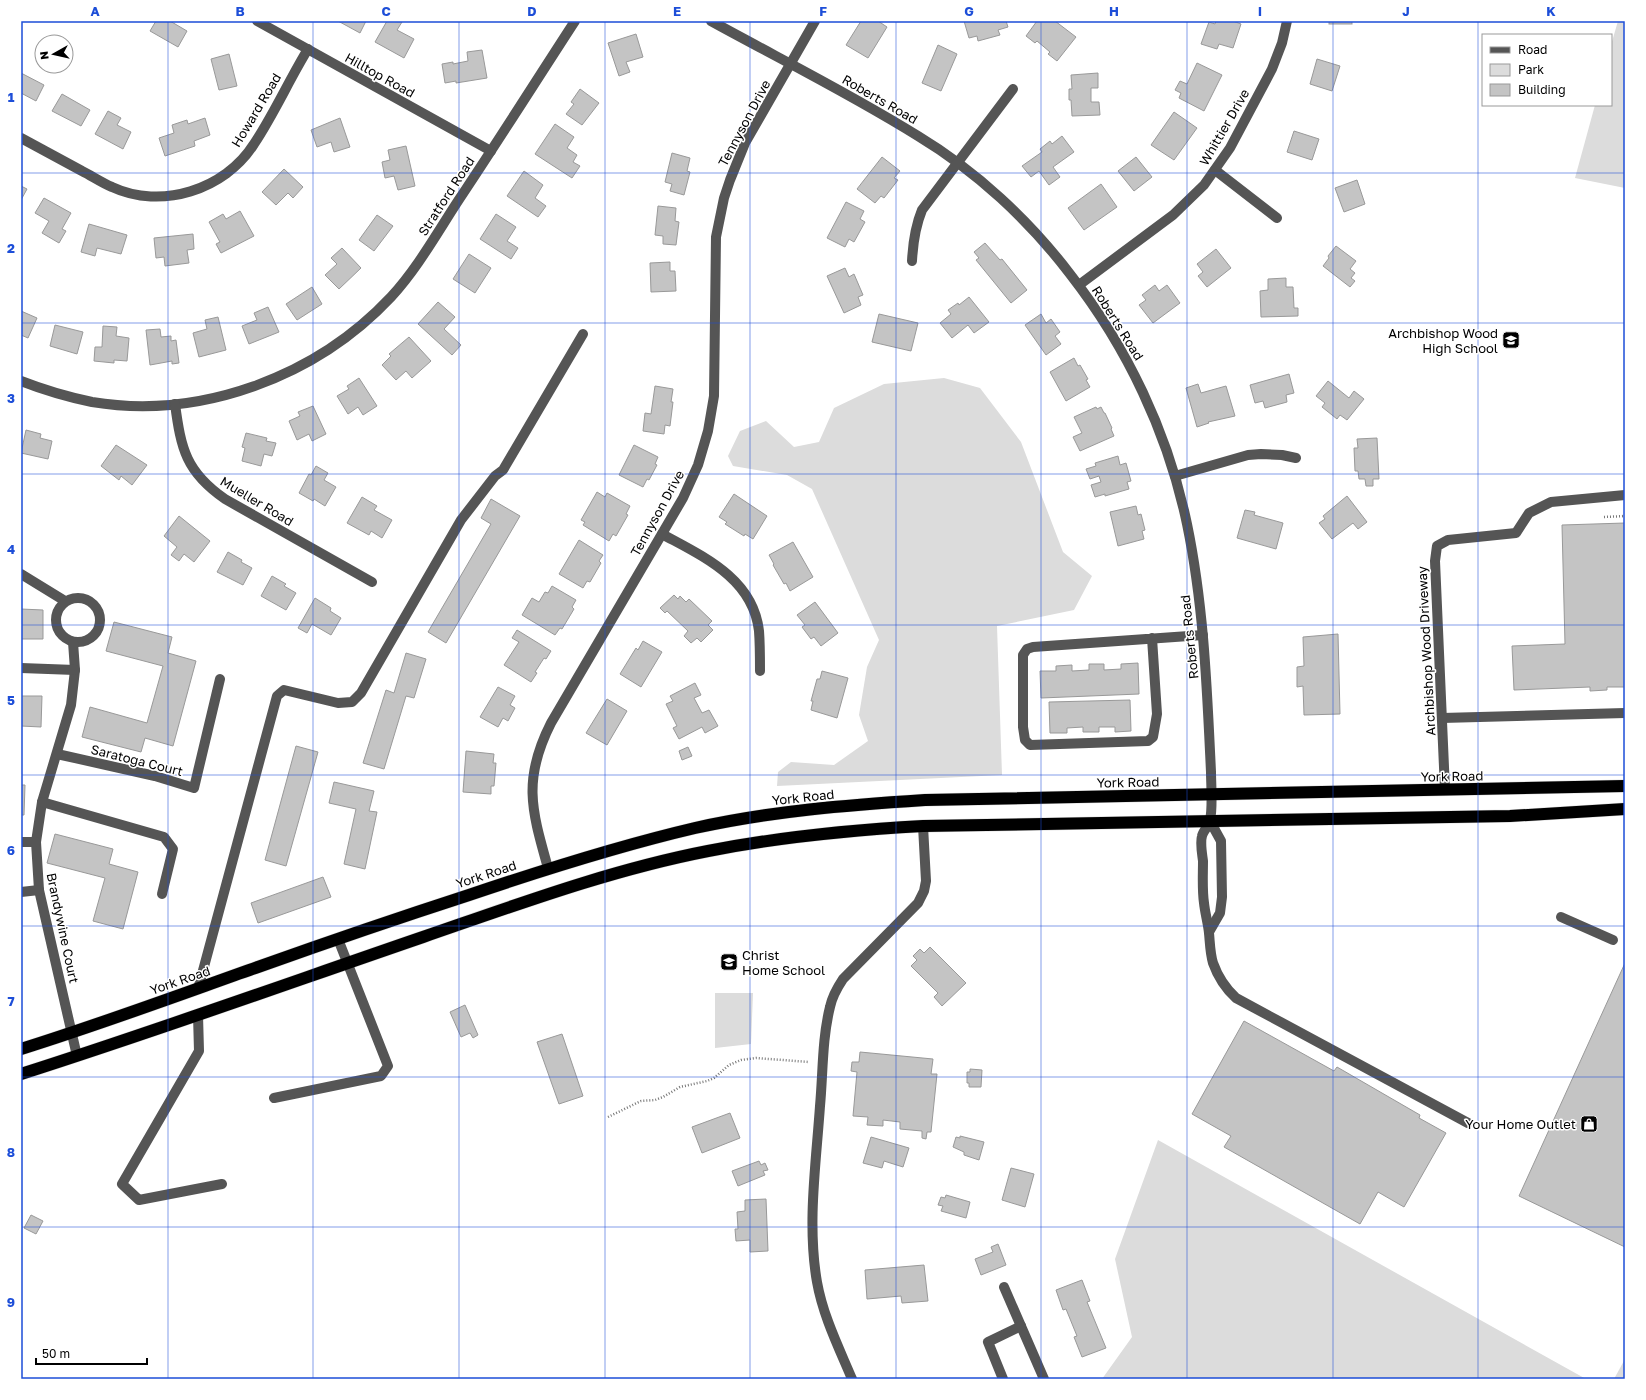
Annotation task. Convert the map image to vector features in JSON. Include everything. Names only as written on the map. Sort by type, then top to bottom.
[{"type":"highway","name":"York Road","points":[[21,1049],[548,868],[627,845],[696,828],[779,813],[860,804],[926,800],[1625,786]]},
{"type":"highway","points":[[21,1074],[612,874],[707,851],[789,838],[862,829],[923,826],[1510,816],[1625,809]]},
{"type":"street","name":"Hilltop Road","points":[[257,21],[491,151]]},
{"type":"street","name":"Stratford Road","points":[[175,404],[242,391],[280,377],[311,360],[346,337],[378,310],[402,284],[491,151],[575,21]]},
{"type":"street","name":"Roberts Road","points":[[711,21],[920,136],[957,163],[1018,215],[1045,243],[1079,285],[1113,336],[1150,407],[1175,476],[1190,544],[1206,671],[1211,795],[1210,821]]},
{"type":"street","points":[[790,64],[815,21]]},
{"type":"street","name":"Whittier Drive","points":[[1079,285],[1173,215],[1194,196],[1216,170],[1230,148],[1272,69],[1282,44],[1287,21]]},
{"type":"street","name":"Howard Road","points":[[21,138],[112,188],[136,195],[160,196],[192,191],[220,178],[239,163],[254,145],[308,49]]},
{"type":"street","name":"Tennyson Drive","points":[[548,868],[535,823],[532,794],[533,774],[537,756],[550,723],[662,534],[691,482],[702,454],[708,431],[714,396],[716,236],[724,198],[745,143],[790,64]]},
{"type":"street","points":[[912,261],[914,235],[922,210],[1013,89]]},
{"type":"street","points":[[1216,170],[1277,218]]},
{"type":"street","points":[[198,989],[277,696],[284,690],[338,703],[352,702],[361,694],[461,520],[495,476],[503,470],[583,334]]},
{"type":"street","points":[[21,381],[66,396],[92,402],[134,405],[175,404]]},
{"type":"street","name":"Mueller Road","points":[[175,404],[180,439],[188,459],[199,477],[214,492],[372,582]]},
{"type":"street","points":[[1175,476],[1248,456],[1262,454],[1282,455],[1296,458]]},
{"type":"street","name":"Archbishop Wood Driveway","points":[[1445,790],[1435,561],[1437,546],[1448,540],[1516,533],[1529,513],[1551,502],[1625,495]]},
{"type":"street","points":[[662,534],[715,564],[731,577],[740,587],[756,617],[759,630],[760,670]]},
{"type":"street","points":[[21,574],[65,601]]},
{"type":"street","points":[[79,597],[92,603],[100,615],[98,629],[94,635],[81,642],[73,642],[61,634],[55,621],[56,613],[65,601],[79,597]]},
{"type":"street","points":[[1152,638],[1157,714],[1153,737],[1148,741],[1030,744],[1026,740],[1023,727],[1023,655],[1027,649],[1033,647],[1152,638],[1202,635]]},
{"type":"street","name":"Brandywine Court","points":[[73,642],[75,670],[71,705],[42,802],[36,842],[39,890],[77,1056]]},
{"type":"street","points":[[21,668],[75,670]]},
{"type":"street","name":"Saratoga Court","points":[[57,754],[155,776],[194,788],[220,679]]},
{"type":"street","points":[[1442,718],[1625,713]]},
{"type":"street","points":[[42,802],[164,837],[173,849],[162,894]]},
{"type":"street","points":[[1209,932],[1220,913],[1222,898],[1221,841],[1210,821]]},
{"type":"street","points":[[1210,821],[1202,837],[1204,904],[1209,932],[1209,947],[1219,976],[1228,990],[1236,998],[1468,1123]]},
{"type":"street","points":[[852,1379],[830,1325],[817,1283],[814,1258],[813,1203],[825,1041],[830,1006],[835,992],[843,979],[918,904],[924,891],[926,881],[923,826]]},
{"type":"street","points":[[21,842],[36,842]]},
{"type":"street","points":[[21,892],[39,890]]},
{"type":"street","points":[[1561,917],[1613,940]]},
{"type":"street","points":[[274,1098],[381,1076],[388,1066],[338,939]]},
{"type":"street","points":[[198,1015],[199,1051],[122,1184],[140,1200],[222,1184]]},
{"type":"street","points":[[1004,1287],[1044,1379]]},
{"type":"street","points":[[1002,1379],[988,1342],[1021,1326]]},
{"type":"path","points":[[1604,517],[1625,516]]},
{"type":"path","points":[[608,1117],[641,1101],[655,1100],[680,1087],[714,1078],[729,1065],[741,1060],[756,1058],[809,1062]]},
{"type":"green space","points":[[1618,21],[1625,21],[1625,188],[1575,178],[1595,106],[1612,106],[1612,42]]},
{"type":"green space","points":[[944,378],[980,388],[1021,442],[1063,552],[1092,576],[1074,610],[997,626],[1002,775],[777,786],[778,772],[791,762],[834,765],[868,741],[859,715],[867,667],[879,640],[812,489],[787,475],[733,466],[728,456],[740,431],[766,421],[794,447],[819,442],[834,408],[884,384]]},
{"type":"green space","points":[[715,993],[753,993],[751,1044],[715,1048]]},
{"type":"green space","points":[[1158,1140],[1586,1379],[1102,1379],[1132,1337],[1115,1259]]},
{"type":"green space","points":[[1625,1359],[1625,1379],[1614,1379]]},
{"type":"building","points":[[156,21],[170,21],[187,31],[178,47],[150,31]]},
{"type":"building","points":[[338,21],[366,21],[360,33]]},
{"type":"building","points":[[387,21],[402,22],[397,30],[414,39],[404,58],[375,42]]},
{"type":"building","points":[[861,21],[878,21],[887,27],[868,58],[846,45]]},
{"type":"building","points":[[964,21],[1006,21],[1008,27],[998,30],[1000,35],[978,41],[977,36],[969,38]]},
{"type":"building","points":[[1037,21],[1055,21],[1076,37],[1057,61],[1048,54],[1050,52],[1037,41],[1035,43],[1026,36]]},
{"type":"building","points":[[1216,21],[1233,21],[1241,24],[1233,48],[1219,44],[1217,49],[1201,44],[1209,22],[1215,24]]},
{"type":"building","points":[[1329,21],[1352,21],[1352,24],[1329,24]]},
{"type":"building","points":[[636,34],[643,57],[626,62],[630,72],[619,76],[608,43]]},
{"type":"building","points":[[938,45],[957,54],[941,91],[922,83]]},
{"type":"building","points":[[482,50],[487,78],[456,83],[456,81],[445,83],[442,64],[453,62],[453,64],[468,61],[467,52]]},
{"type":"building","points":[[229,54],[237,86],[219,90],[211,59]]},
{"type":"building","points":[[1317,59],[1340,66],[1332,91],[1310,84]]},
{"type":"building","points":[[1197,63],[1222,75],[1204,111],[1179,98],[1181,93],[1175,90],[1180,81],[1187,84]]},
{"type":"building","points":[[21,73],[44,85],[36,101],[21,93]]},
{"type":"building","points":[[1098,73],[1098,88],[1091,88],[1091,102],[1099,102],[1100,115],[1072,116],[1071,100],[1069,100],[1069,89],[1072,89],[1071,75]]},
{"type":"building","points":[[580,89],[599,103],[582,125],[566,114],[574,104],[571,102]]},
{"type":"building","points":[[62,94],[90,110],[81,126],[52,111]]},
{"type":"building","points":[[108,111],[121,118],[117,125],[131,132],[123,149],[95,134]]},
{"type":"building","points":[[1174,112],[1197,128],[1174,160],[1151,145]]},
{"type":"building","points":[[205,118],[210,135],[194,141],[195,146],[165,156],[159,138],[174,133],[172,125],[187,120],[188,124]]},
{"type":"building","points":[[340,118],[350,147],[334,152],[331,142],[317,147],[311,130]]},
{"type":"building","points":[[555,124],[574,137],[567,148],[577,155],[573,162],[580,166],[572,178],[535,154]]},
{"type":"building","points":[[1294,131],[1319,139],[1312,160],[1287,152]]},
{"type":"building","points":[[1062,136],[1074,152],[1053,167],[1060,177],[1049,185],[1039,171],[1031,177],[1022,166],[1042,152],[1040,149],[1050,141],[1052,144]]},
{"type":"building","points":[[406,146],[415,186],[398,190],[394,176],[385,178],[382,162],[390,160],[388,150]]},
{"type":"building","points":[[672,153],[690,158],[687,171],[690,172],[684,195],[670,191],[672,184],[665,182]]},
{"type":"building","points":[[882,157],[900,171],[894,178],[898,180],[884,198],[881,196],[875,203],[857,189]]},
{"type":"building","points":[[1136,157],[1152,177],[1134,191],[1118,171]]},
{"type":"building","points":[[284,169],[303,187],[293,198],[288,193],[276,205],[262,192]]},
{"type":"building","points":[[524,171],[543,185],[535,198],[546,206],[538,217],[507,196]]},
{"type":"building","points":[[1357,180],[1365,204],[1344,212],[1335,188]]},
{"type":"building","points":[[1101,184],[1117,207],[1084,230],[1068,208]]},
{"type":"building","points":[[21,186],[27,189],[21,200]]},
{"type":"building","points":[[44,198],[71,213],[62,229],[66,231],[59,243],[42,233],[49,221],[35,213]]},
{"type":"building","points":[[846,202],[864,211],[860,219],[865,222],[854,242],[849,239],[845,247],[827,238]]},
{"type":"building","points":[[658,206],[676,208],[675,221],[679,222],[676,245],[663,244],[663,236],[655,235]]},
{"type":"building","points":[[240,211],[254,236],[221,253],[216,244],[220,242],[209,222],[223,214],[226,219]]},
{"type":"building","points":[[496,214],[516,227],[507,241],[518,248],[511,259],[480,239]]},
{"type":"building","points":[[377,215],[393,226],[374,251],[359,240]]},
{"type":"building","points":[[89,224],[127,235],[121,254],[97,248],[95,256],[81,252]]},
{"type":"building","points":[[193,234],[194,249],[187,250],[189,263],[165,266],[164,257],[156,258],[154,238]]},
{"type":"building","points":[[985,243],[1000,260],[1002,259],[1027,290],[1011,303],[976,260],[979,258],[974,252]]},
{"type":"building","points":[[1336,246],[1356,261],[1350,269],[1355,273],[1351,278],[1355,281],[1350,287],[1323,266],[1329,258],[1328,256]]},
{"type":"building","points":[[342,248],[361,268],[339,289],[325,275],[337,264],[331,258]]},
{"type":"building","points":[[1216,249],[1231,268],[1207,287],[1198,276],[1203,272],[1197,264]]},
{"type":"building","points":[[469,254],[491,268],[475,293],[453,279]]},
{"type":"building","points":[[670,262],[670,271],[675,271],[676,291],[651,292],[650,263]]},
{"type":"building","points":[[845,268],[849,277],[854,274],[863,295],[858,297],[861,305],[844,313],[827,276]]},
{"type":"building","points":[[1286,278],[1286,287],[1293,287],[1294,308],[1298,308],[1298,316],[1261,317],[1260,291],[1268,290],[1268,279]]},
{"type":"building","points":[[1155,285],[1159,291],[1167,285],[1180,303],[1153,323],[1139,305],[1146,300],[1142,295]]},
{"type":"building","points":[[312,287],[322,304],[297,320],[286,304]]},
{"type":"building","points":[[969,297],[989,322],[974,333],[968,325],[952,338],[940,323],[951,314],[948,310],[958,303],[959,305]]},
{"type":"building","points":[[438,302],[455,317],[444,329],[461,345],[452,355],[418,324]]},
{"type":"building","points":[[268,307],[279,332],[249,344],[242,326],[257,320],[254,313]]},
{"type":"building","points":[[21,311],[37,318],[28,338],[21,335]]},
{"type":"building","points":[[879,314],[918,323],[911,351],[872,342]]},
{"type":"building","points":[[1041,314],[1046,323],[1051,319],[1060,332],[1055,336],[1061,344],[1046,355],[1025,325]]},
{"type":"building","points":[[218,317],[226,350],[199,357],[193,333],[207,329],[205,320]]},
{"type":"building","points":[[55,325],[83,332],[77,354],[50,346]]},
{"type":"building","points":[[103,326],[117,327],[116,336],[129,338],[127,361],[114,360],[114,363],[94,361],[95,347],[102,347]]},
{"type":"building","points":[[160,329],[161,337],[171,336],[171,341],[176,340],[179,363],[172,364],[172,361],[150,365],[146,330]]},
{"type":"building","points":[[409,337],[431,361],[412,378],[406,371],[396,380],[382,365],[391,356],[389,354]]},
{"type":"building","points":[[1074,358],[1088,379],[1086,380],[1090,387],[1066,401],[1050,372]]},
{"type":"building","points":[[1289,374],[1294,393],[1286,395],[1287,402],[1265,408],[1263,401],[1255,403],[1250,385]]},
{"type":"building","points":[[359,378],[377,406],[363,415],[358,407],[348,414],[337,396],[349,389],[347,386]]},
{"type":"building","points":[[1328,381],[1349,398],[1354,391],[1364,399],[1347,420],[1340,415],[1337,419],[1322,407],[1325,403],[1316,396]]},
{"type":"building","points":[[1198,384],[1201,393],[1226,386],[1235,416],[1208,422],[1209,423],[1197,427],[1186,388]]},
{"type":"building","points":[[655,386],[673,389],[670,426],[665,425],[664,434],[643,431],[645,413],[651,414]]},
{"type":"building","points":[[313,406],[326,434],[312,441],[309,434],[297,440],[289,421],[300,416],[298,412]]},
{"type":"building","points":[[1096,407],[1097,409],[1101,407],[1105,413],[1114,436],[1080,451],[1073,437],[1082,433],[1074,417]]},
{"type":"building","points":[[26,430],[41,434],[40,438],[52,441],[48,459],[21,453]]},
{"type":"building","points":[[246,433],[267,438],[266,441],[276,443],[272,456],[264,454],[261,466],[242,461],[245,448],[242,447]]},
{"type":"building","points":[[1377,438],[1379,479],[1373,479],[1373,486],[1366,486],[1365,479],[1359,479],[1358,471],[1355,471],[1354,448],[1358,448],[1357,439]]},
{"type":"building","points":[[116,445],[147,465],[132,485],[121,476],[119,480],[101,466]]},
{"type":"building","points":[[634,445],[658,457],[655,464],[657,465],[649,480],[647,479],[643,487],[619,475]]},
{"type":"building","points":[[1118,456],[1120,465],[1126,463],[1131,481],[1127,482],[1129,489],[1105,496],[1105,494],[1095,497],[1091,485],[1101,482],[1099,476],[1090,479],[1086,469],[1096,466],[1095,463]]},
{"type":"building","points":[[316,466],[328,473],[324,480],[336,487],[325,506],[314,499],[313,501],[299,493],[309,474],[311,475]]},
{"type":"building","points":[[597,492],[605,497],[607,493],[630,506],[626,514],[628,515],[616,536],[613,534],[609,541],[583,525],[585,522],[581,520]]},
{"type":"building","points":[[734,494],[767,516],[753,539],[745,534],[744,536],[725,524],[727,522],[719,517]]},
{"type":"building","points":[[1347,496],[1367,522],[1358,529],[1353,523],[1332,539],[1319,523],[1325,519],[1323,516]]},
{"type":"building","points":[[362,497],[377,506],[374,510],[392,520],[382,538],[371,531],[369,535],[347,523]]},
{"type":"building","points":[[491,499],[520,516],[446,643],[428,632],[491,524],[481,518]]},
{"type":"building","points":[[1136,506],[1138,515],[1141,514],[1145,530],[1142,531],[1144,539],[1118,546],[1110,512]]},
{"type":"building","points":[[1245,510],[1255,512],[1254,515],[1283,523],[1276,549],[1237,538]]},
{"type":"building","points":[[179,516],[210,541],[194,562],[184,554],[179,561],[171,555],[177,547],[164,536]]},
{"type":"building","points":[[1625,523],[1625,687],[1607,687],[1607,690],[1590,691],[1590,687],[1514,690],[1512,646],[1565,644],[1562,525]]},
{"type":"building","points":[[579,540],[603,555],[599,561],[601,563],[590,582],[587,581],[583,588],[559,574]]},
{"type":"building","points":[[793,542],[813,577],[790,591],[786,583],[784,584],[769,555]]},
{"type":"building","points":[[228,552],[252,568],[243,585],[217,572]]},
{"type":"building","points":[[272,576],[286,584],[284,586],[296,593],[286,610],[261,596]]},
{"type":"building","points":[[552,586],[576,600],[572,607],[574,609],[562,629],[560,628],[555,635],[522,615],[532,598],[539,602],[545,592],[548,593]]},
{"type":"building","points":[[674,595],[678,599],[680,596],[686,602],[689,599],[712,621],[708,625],[713,630],[701,642],[697,638],[691,643],[684,636],[688,631],[667,611],[665,613],[660,608]]},
{"type":"building","points":[[315,598],[331,608],[330,611],[341,618],[331,635],[312,624],[307,633],[298,628]]},
{"type":"building","points":[[815,602],[838,633],[821,646],[814,637],[811,639],[802,627],[805,625],[797,615]]},
{"type":"building","points":[[21,609],[43,610],[43,639],[21,639]]},
{"type":"building","points":[[114,622],[172,637],[168,653],[196,661],[173,746],[145,738],[141,752],[82,737],[90,707],[147,723],[163,666],[106,651]]},
{"type":"building","points":[[517,630],[551,651],[546,659],[544,658],[535,672],[537,673],[531,682],[504,665],[519,642],[512,638]]},
{"type":"building","points":[[1338,634],[1340,714],[1304,715],[1303,686],[1297,687],[1297,667],[1304,666],[1303,637]]},
{"type":"building","points":[[643,641],[662,652],[641,687],[620,674],[636,648],[638,650]]},
{"type":"building","points":[[406,653],[426,659],[414,698],[406,696],[384,769],[363,763],[386,690],[394,693]]},
{"type":"building","points":[[1138,663],[1139,694],[1041,698],[1040,671],[1056,671],[1056,666],[1072,665],[1072,671],[1089,670],[1089,664],[1104,664],[1104,670],[1121,669],[1121,664]]},
{"type":"building","points":[[822,671],[848,678],[837,718],[811,710],[813,701],[811,701],[817,679],[820,679]]},
{"type":"building","points":[[695,683],[701,695],[694,698],[702,713],[709,710],[718,726],[705,733],[702,727],[679,739],[673,728],[677,726],[666,704],[673,701],[670,696]]},
{"type":"building","points":[[498,687],[515,696],[510,705],[515,708],[508,721],[503,718],[498,727],[480,717]]},
{"type":"building","points":[[21,696],[42,696],[41,727],[21,726]]},
{"type":"building","points":[[607,699],[627,711],[607,745],[586,733]]},
{"type":"building","points":[[1130,700],[1131,731],[1115,732],[1115,727],[1099,727],[1099,732],[1083,732],[1083,727],[1067,728],[1067,733],[1050,733],[1049,702]]},
{"type":"building","points":[[296,746],[318,752],[286,866],[265,860]]},
{"type":"building","points":[[688,747],[692,756],[682,760],[679,751]]},
{"type":"building","points":[[466,751],[494,754],[493,763],[496,763],[494,786],[491,786],[491,794],[463,792]]},
{"type":"building","points":[[334,782],[374,791],[369,811],[377,812],[365,869],[344,864],[356,809],[329,803]]},
{"type":"building","points":[[21,785],[25,785],[24,815],[21,815]]},
{"type":"building","points":[[55,834],[113,849],[109,864],[138,872],[123,929],[93,921],[105,878],[47,863]]},
{"type":"building","points":[[323,877],[331,897],[258,923],[251,903]]},
{"type":"building","points":[[930,947],[966,983],[942,1006],[934,997],[938,993],[911,966],[917,960],[913,956],[920,949],[924,953]]},
{"type":"building","name":"Your Home Outlet","points":[[1625,963],[1625,1247],[1519,1196]]},
{"type":"building","points":[[465,1005],[478,1035],[473,1038],[470,1033],[461,1037],[450,1012]]},
{"type":"building","points":[[1244,1021],[1334,1071],[1337,1067],[1420,1115],[1419,1118],[1446,1133],[1404,1207],[1378,1192],[1360,1224],[1224,1147],[1231,1136],[1192,1114]]},
{"type":"building","points":[[562,1034],[583,1096],[559,1104],[537,1042]]},
{"type":"building","points":[[860,1052],[933,1059],[931,1074],[937,1074],[931,1132],[927,1132],[926,1139],[922,1138],[922,1131],[900,1129],[900,1122],[883,1120],[883,1126],[867,1125],[868,1117],[853,1116],[857,1072],[851,1071],[852,1062],[859,1062]]},
{"type":"building","points":[[970,1069],[982,1070],[981,1087],[969,1087],[969,1083],[967,1083],[967,1072],[970,1072]]},
{"type":"building","points":[[730,1113],[740,1138],[702,1153],[692,1127]]},
{"type":"building","points":[[960,1136],[984,1142],[979,1160],[964,1155],[964,1152],[953,1147],[956,1137],[960,1138]]},
{"type":"building","points":[[871,1137],[909,1148],[903,1167],[884,1161],[882,1168],[863,1163]]},
{"type":"building","points":[[759,1161],[761,1165],[765,1163],[768,1170],[763,1171],[765,1175],[738,1186],[732,1171]]},
{"type":"building","points":[[1011,1168],[1034,1174],[1025,1207],[1002,1200]]},
{"type":"building","points":[[946,1195],[970,1202],[966,1218],[941,1211],[943,1206],[938,1205],[941,1197],[945,1198]]},
{"type":"building","points":[[766,1199],[768,1251],[750,1252],[750,1240],[736,1241],[735,1229],[738,1229],[737,1212],[745,1211],[745,1200]]},
{"type":"building","points":[[31,1215],[43,1221],[36,1234],[24,1228]]},
{"type":"building","points":[[998,1244],[1006,1265],[981,1275],[975,1259],[993,1252],[991,1247]]},
{"type":"building","points":[[924,1265],[928,1301],[902,1303],[901,1296],[867,1299],[865,1270]]},
{"type":"building","points":[[1082,1280],[1090,1301],[1087,1302],[1106,1348],[1082,1357],[1074,1337],[1077,1336],[1066,1309],[1063,1310],[1056,1290]]},
{"type":"place","name":"Archbishop Wood High School","points":[[1511,340]]},
{"type":"place","name":"Christ Home School","points":[[729,962]]},
{"type":"place","name":"Your Home Outlet","points":[[1589,1124]]}]
